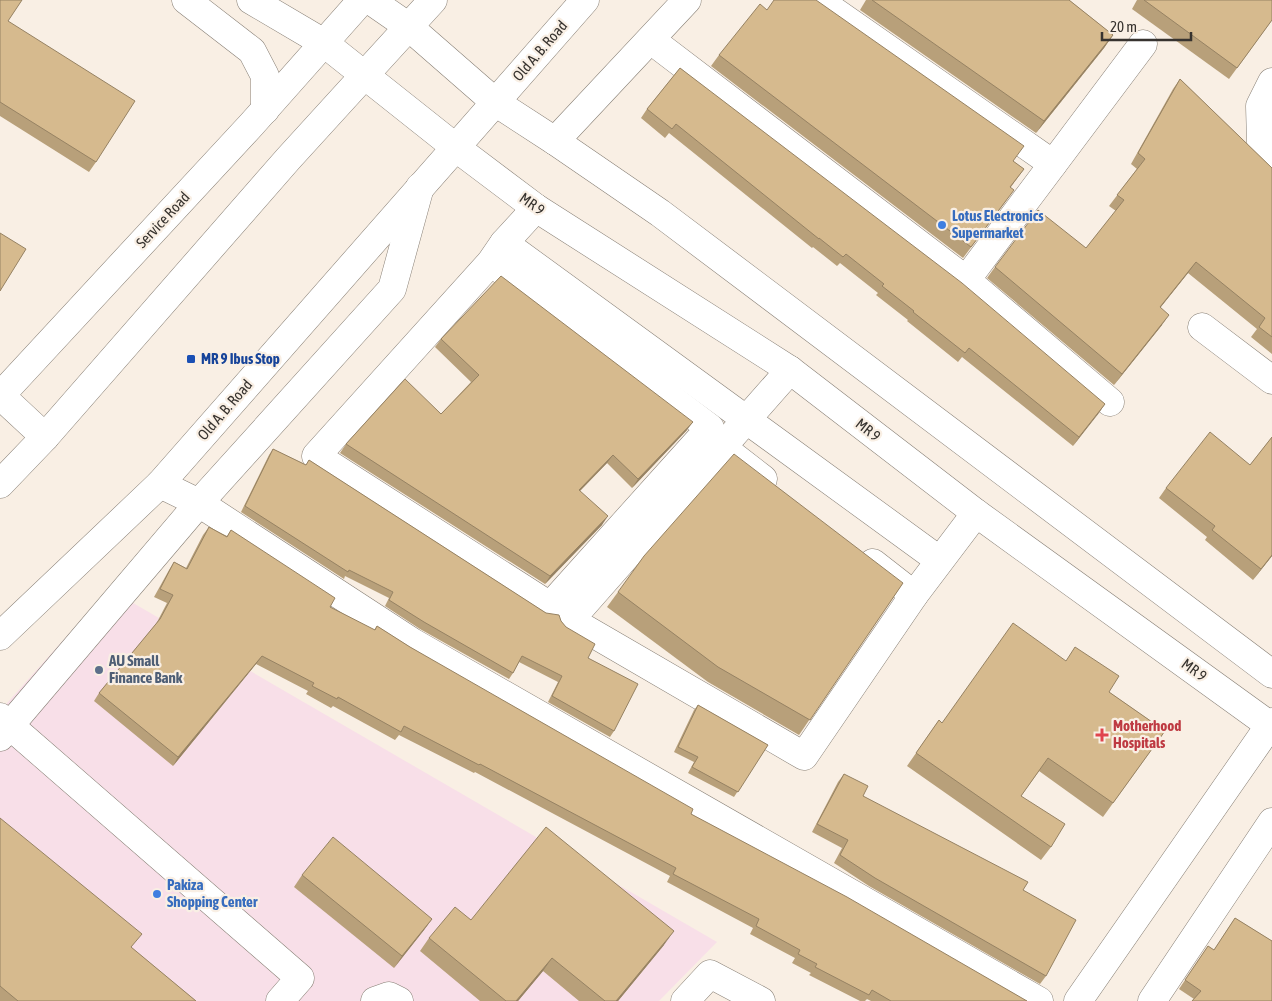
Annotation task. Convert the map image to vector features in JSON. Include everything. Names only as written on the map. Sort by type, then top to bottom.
[{"type":"street","points":[[186,0],[252,51],[265,76],[265,110]]},
{"type":"street","points":[[251,0],[324,43],[365,75]]},
{"type":"street","name":"Service Road","points":[[0,396],[265,110],[362,0]]},
{"type":"street","points":[[370,0],[409,26],[495,102],[660,213],[1272,674]]},
{"type":"street","points":[[0,484],[45,436],[230,224],[434,0]]},
{"type":"street","name":"Old A. B. Road","points":[[0,636],[160,484],[585,0]]},
{"type":"street","points":[[555,141],[651,40],[686,0]]},
{"type":"street","points":[[818,0],[1053,164]]},
{"type":"street","points":[[651,40],[966,280],[1110,402]]},
{"type":"street","points":[[966,280],[1143,44]]},
{"type":"street","name":"MR 9","points":[[365,75],[455,147],[536,208],[790,370],[976,513],[1271,724]]},
{"type":"street","points":[[1272,82],[1260,106],[1261,142],[1272,161]]},
{"type":"street","points":[[283,1000],[300,978],[3,726],[199,503],[392,289],[420,187]]},
{"type":"street","points":[[498,253],[710,428],[550,606],[316,456],[536,208]]},
{"type":"street","points":[[498,253],[747,419],[939,560]]},
{"type":"street","points":[[1202,328],[1272,380]]},
{"type":"street","points":[[790,370],[570,620],[804,756],[914,595],[976,513]]},
{"type":"street","points":[[0,396],[45,436]]},
{"type":"street","points":[[722,448],[784,495]]},
{"type":"street","points":[[160,484],[199,503],[412,642],[1039,1001]]},
{"type":"street","points":[[853,548],[914,595]]},
{"type":"street","points":[[1078,1001],[1271,724]]},
{"type":"street","points":[[1152,1001],[1272,822]]},
{"type":"street","points":[[685,1001],[710,974],[761,1001]]},
{"type":"street","points":[[375,1001],[389,996],[399,1001]]},
{"type":"shaded area","points":[[109,589],[717,942],[659,1001],[0,1001],[0,711]]},
{"type":"building","points":[[0,0],[22,0],[8,21],[135,101],[96,162],[0,102]]},
{"type":"building","points":[[774,0],[816,0],[1024,146],[1013,161],[1024,169],[1010,187],[1014,190],[971,247],[719,55],[760,4],[767,10]]},
{"type":"building","points":[[872,0],[1069,0],[1113,35],[1044,121]]},
{"type":"building","points":[[1144,0],[1272,0],[1272,20],[1237,68]]},
{"type":"building","points":[[680,68],[962,283],[1105,404],[1079,437],[969,348],[965,353],[882,286],[884,284],[846,254],[843,257],[819,239],[676,124],[672,129],[647,109]]},
{"type":"building","points":[[1180,79],[1272,168],[1272,337],[1259,327],[1265,318],[1196,262],[1160,307],[1169,315],[1122,374],[995,267],[1038,210],[1086,248],[1124,200],[1117,195],[1145,159],[1138,153]]},
{"type":"building","points":[[0,233],[26,249],[0,291]]},
{"type":"building","points":[[501,276],[693,422],[638,479],[613,455],[579,490],[608,516],[550,576],[346,444],[405,379],[441,414],[479,375],[441,339]]},
{"type":"building","points":[[1210,432],[1250,465],[1272,437],[1272,555],[1261,569],[1212,530],[1215,526],[1166,488]]},
{"type":"building","points":[[273,449],[306,465],[309,460],[546,613],[559,615],[566,627],[595,644],[588,658],[638,684],[614,731],[552,696],[562,676],[522,656],[513,673],[389,600],[393,592],[349,570],[348,572],[245,506]]},
{"type":"building","points":[[734,454],[903,583],[810,720],[718,667],[618,592],[644,556]]},
{"type":"building","points":[[209,527],[227,537],[231,530],[335,598],[330,607],[375,630],[377,626],[410,647],[693,809],[691,814],[847,897],[1027,1001],[891,1001],[872,990],[869,995],[815,967],[817,964],[798,954],[800,950],[756,926],[759,919],[673,874],[676,868],[404,726],[401,732],[338,697],[337,699],[312,686],[314,683],[262,656],[178,757],[99,693],[160,619],[173,595],[160,589],[174,562],[187,569]]},
{"type":"building","points":[[1013,623],[1066,661],[1075,647],[1119,676],[1109,692],[1165,731],[1113,803],[1048,758],[1021,796],[1065,824],[1051,847],[916,753],[939,720],[942,723]]},
{"type":"building","points":[[698,705],[768,745],[738,792],[692,767],[698,757],[678,747]]},
{"type":"building","points":[[844,774],[868,786],[863,796],[1028,882],[1023,890],[1076,920],[1046,976],[875,878],[840,855],[848,840],[817,824]]},
{"type":"building","points":[[0,818],[142,934],[131,947],[196,1001],[18,1001],[0,986]]},
{"type":"building","points":[[546,827],[674,931],[616,1001],[605,1001],[552,958],[516,1001],[506,1001],[429,938],[455,907],[471,920]]},
{"type":"building","points":[[333,837],[432,919],[402,956],[302,875]]},
{"type":"building","points":[[1235,918],[1272,941],[1272,1001],[1192,1001],[1201,991],[1185,980],[1208,946],[1214,950]]},
{"type":"place","name":"Lotus Electronics Supermarket","points":[[942,225]]},
{"type":"place","name":"MR 9 Ibus Stop","points":[[191,359]]},
{"type":"place","name":"AU Small Finance Bank","points":[[99,670]]},
{"type":"place","name":"Motherhood Hospitals","points":[[1102,735]]},
{"type":"place","name":"Pakiza Shopping Center","points":[[157,894]]}]
